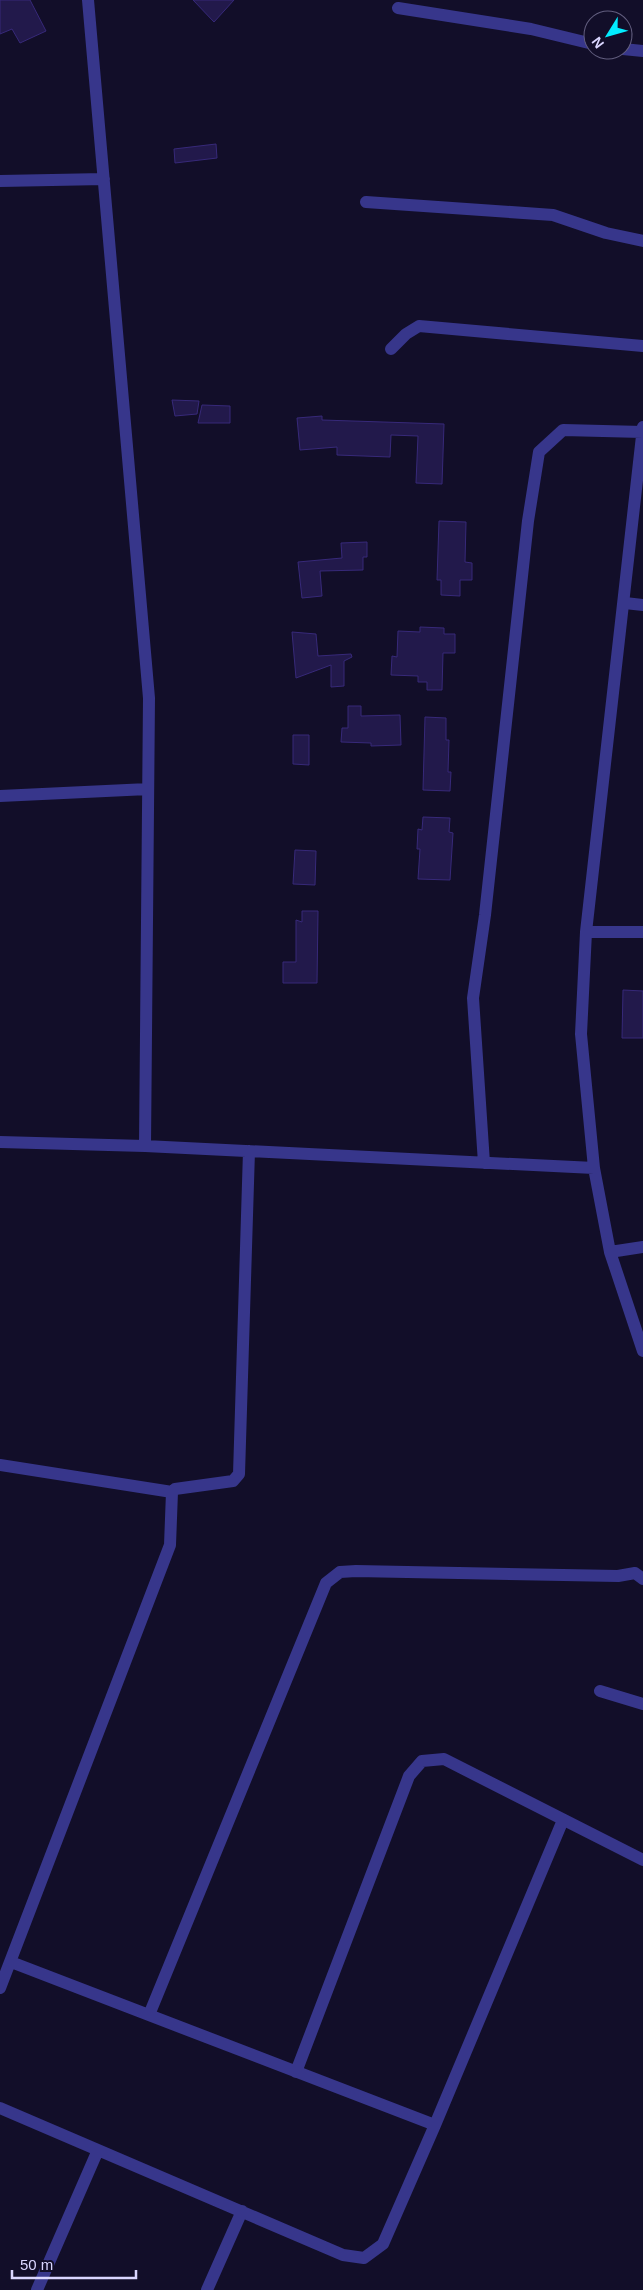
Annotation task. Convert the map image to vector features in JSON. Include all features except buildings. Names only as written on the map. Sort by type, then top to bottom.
[{"type":"street","points":[[88,0],[149,698],[145,1146]]},
{"type":"street","points":[[398,8],[531,29],[583,42]]},
{"type":"street","points":[[0,181],[104,179]]},
{"type":"street","points":[[366,202],[553,214],[606,233],[643,242]]},
{"type":"street","points":[[391,349],[406,334],[419,326],[643,346]]},
{"type":"street","points":[[643,427],[586,932],[581,1034],[594,1168],[610,1252],[643,1351]]},
{"type":"street","points":[[484,1163],[473,998],[484,924],[528,521],[539,452],[563,430],[642,432]]},
{"type":"street","points":[[624,603],[643,605]]},
{"type":"street","points":[[0,796],[148,789]]},
{"type":"street","points":[[586,932],[643,932]]},
{"type":"street","points":[[0,1142],[145,1146],[594,1168]]},
{"type":"street","points":[[0,1465],[172,1492],[175,1489],[233,1481],[239,1474],[249,1151]]},
{"type":"street","points":[[610,1252],[643,1247]]},
{"type":"street","points":[[0,1988],[170,1544],[172,1492]]},
{"type":"street","points":[[149,2015],[326,1583],[340,1572],[356,1571],[618,1576],[635,1573],[643,1578]]},
{"type":"street","points":[[600,1691],[643,1704]]},
{"type":"street","points":[[296,2072],[409,1776],[422,1761],[444,1759],[643,1860]]},
{"type":"street","points":[[0,2108],[343,2255],[364,2258],[383,2244],[563,1820]]},
{"type":"street","points":[[11,1962],[435,2125]]},
{"type":"street","points":[[37,2290],[98,2150]]},
{"type":"street","points":[[207,2290],[242,2211]]}]
